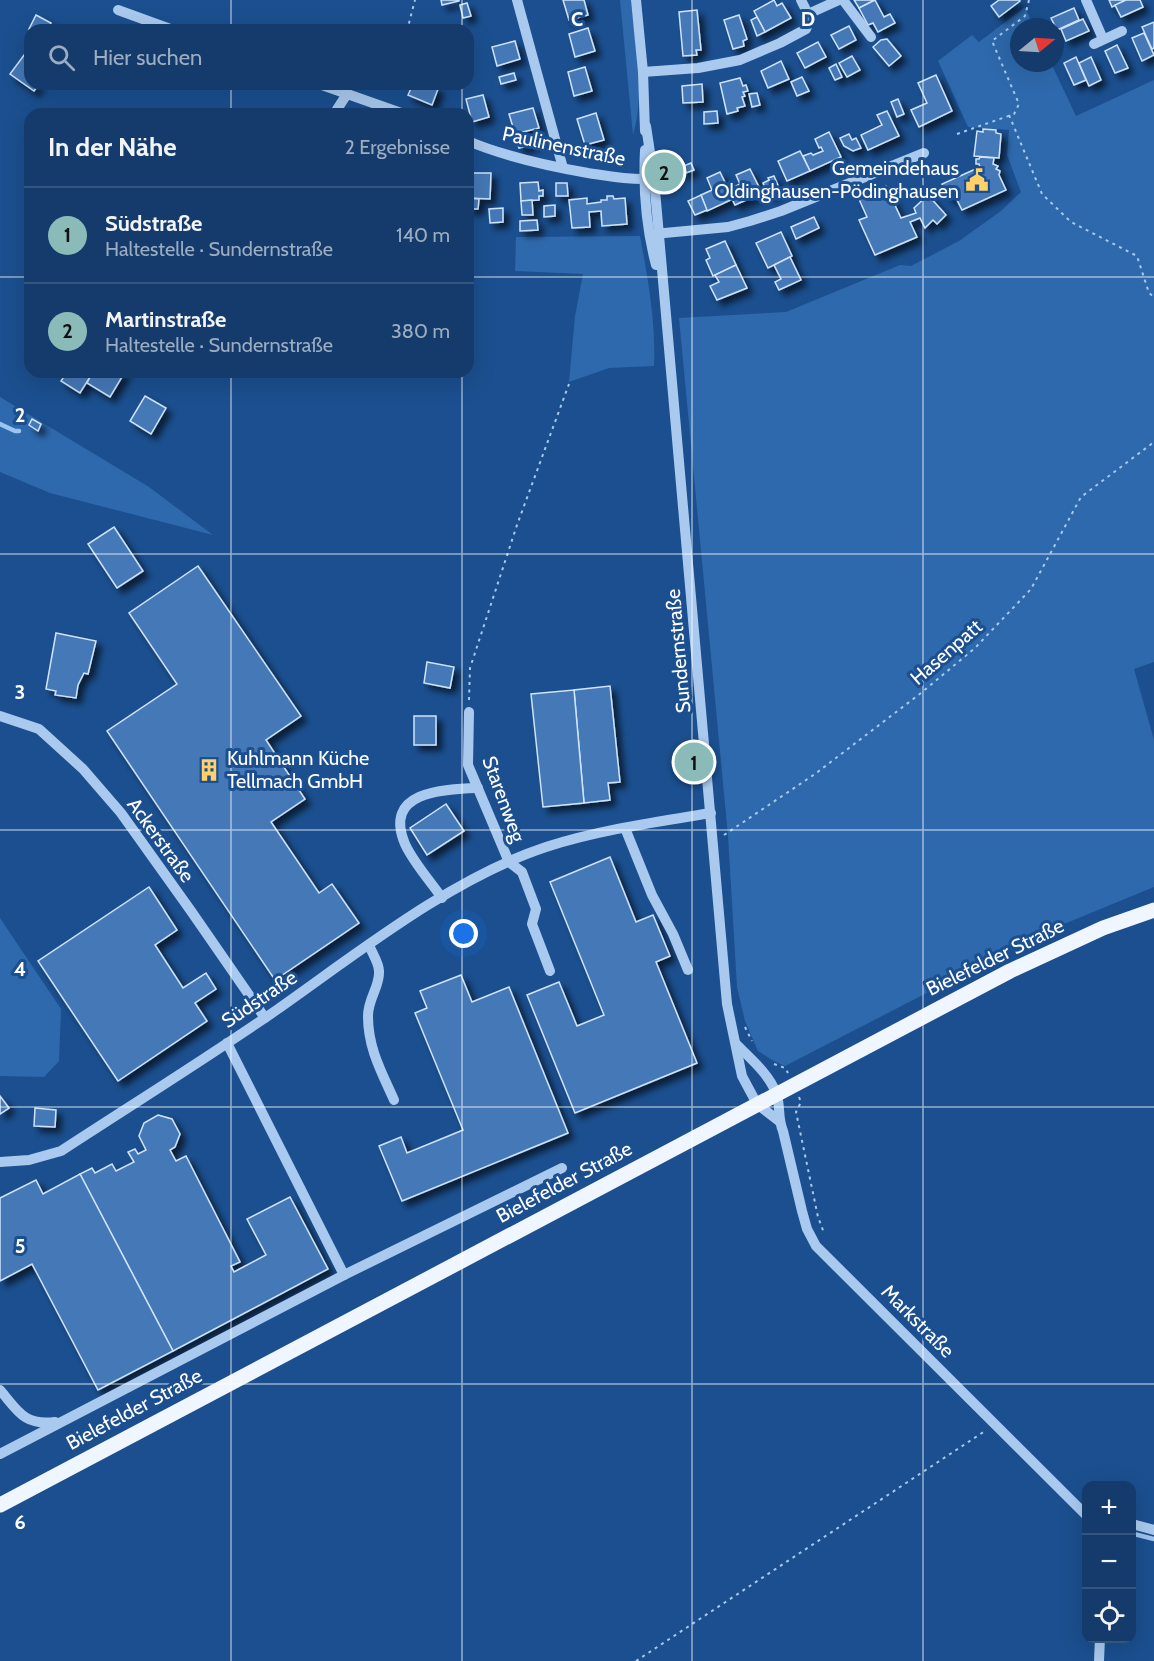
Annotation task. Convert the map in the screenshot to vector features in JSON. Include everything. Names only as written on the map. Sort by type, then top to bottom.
[{"type":"main road","name":"Bielefelder Straße","points":[[0,1505],[1010,971],[1103,928],[1154,910]]},
{"type":"street","points":[[517,0],[563,168]]},
{"type":"street","name":"Sundernstraße","points":[[636,0],[654,234],[663,290],[728,1004],[742,1076],[757,1104]]},
{"type":"street","points":[[643,72],[698,68],[740,60],[780,43],[806,29],[809,22],[808,14],[801,0]]},
{"type":"street","points":[[808,14],[841,0],[870,37]]},
{"type":"street","points":[[1086,0],[1099,42],[1122,31]]},
{"type":"street","points":[[117,10],[156,24]]},
{"type":"street","points":[[336,90],[387,108]]},
{"type":"street","points":[[338,108],[347,94]]},
{"type":"street","name":"Paulinenstraße","points":[[474,143],[519,158],[563,168],[623,178],[649,179]]},
{"type":"street","points":[[654,234],[728,227],[750,221],[781,211],[924,153]]},
{"type":"street","name":"Starenweg","points":[[469,712],[468,765],[509,862],[522,872],[536,909],[532,924],[550,971]]},
{"type":"street","name":"Ackerstraße","points":[[0,716],[39,729],[82,769],[121,813],[265,1018]]},
{"type":"street","points":[[442,898],[406,846],[400,828],[400,816],[405,805],[417,798],[437,791],[478,788]]},
{"type":"street","name":"Südstraße","points":[[0,1162],[29,1160],[61,1151],[265,1018],[369,945],[472,880],[546,847],[625,828],[711,813]]},
{"type":"street","points":[[625,828],[652,895],[673,934],[688,970]]},
{"type":"street","points":[[369,945],[380,969],[378,983],[369,1005],[369,1032],[375,1061],[394,1100]]},
{"type":"street","points":[[227,1042],[344,1275]]},
{"type":"street","points":[[736,1043],[765,1075],[777,1094]]},
{"type":"street","name":"Markstraße","points":[[777,1094],[779,1121],[807,1229],[816,1246],[1082,1511]]},
{"type":"street","points":[[757,1104],[779,1121]]},
{"type":"street","points":[[0,1454],[344,1275],[562,1168]]},
{"type":"street","points":[[0,1390],[20,1413],[38,1424],[61,1421]]},
{"type":"street","points":[[1136,1525],[1154,1530]]},
{"type":"street","points":[[1100,1643],[1100,1661]]},
{"type":"path","points":[[408,24],[415,0]]},
{"type":"path","points":[[957,134],[1014,114],[1018,104],[992,42],[1025,16],[1029,0]]},
{"type":"path","points":[[1009,115],[1042,194],[1071,222],[1137,256],[1149,293],[1154,297]]},
{"type":"path","points":[[469,712],[470,668],[517,525],[569,384]]},
{"type":"path","name":"Hasenpatt","points":[[713,839],[721,837],[815,774],[921,693],[975,648],[1031,589],[1081,497],[1154,442]]},
{"type":"path","points":[[742,1020],[752,1041]]},
{"type":"path","points":[[772,1063],[785,1068],[801,1102],[796,1112],[818,1217],[826,1238]]},
{"type":"path","points":[[636,1661],[996,1424]]},
{"type":"shaded area","points":[[620,0],[631,0],[637,51],[639,102],[633,135]]},
{"type":"shaded area","points":[[1025,7],[1030,18],[1011,18]]},
{"type":"shaded area","points":[[1010,18],[1010,72],[1055,72],[1076,116],[1154,80],[1154,662],[1134,669],[1154,740],[1154,887],[1047,931],[785,1066],[758,1051],[745,1021],[737,987],[728,836],[679,318],[786,312],[900,265],[911,266],[959,241],[1001,211],[1021,192],[1007,155],[1009,130],[968,127],[938,61],[972,35],[979,42]]},
{"type":"shaded area","points":[[640,236],[653,317],[654,366],[609,368],[569,382],[575,316],[583,274],[515,271],[516,237]]},
{"type":"shaded area","points":[[0,397],[149,487],[213,535],[50,493],[0,472]]},
{"type":"shaded area","points":[[0,918],[61,1009],[59,1061],[44,1077],[0,1076]]},
{"type":"building","points":[[441,0],[459,0],[459,1],[442,5]]},
{"type":"building","points":[[563,0],[584,0],[588,15],[569,20]]},
{"type":"building","points":[[774,0],[777,6],[782,3],[791,18],[765,32],[754,11]]},
{"type":"building","points":[[854,0],[875,0],[859,8]]},
{"type":"building","points":[[875,0],[884,17],[890,14],[895,23],[878,32],[873,23],[868,25],[859,8]]},
{"type":"building","points":[[999,0],[1020,1],[999,17],[991,6]]},
{"type":"building","points":[[1109,0],[1126,0],[1112,7]]},
{"type":"building","points":[[1126,0],[1140,0],[1143,7],[1121,17],[1115,5]]},
{"type":"building","points":[[467,3],[471,16],[463,18],[460,5]]},
{"type":"building","points":[[1074,8],[1079,20],[1064,27],[1064,18],[1051,18]]},
{"type":"building","points":[[697,10],[701,50],[696,50],[697,55],[683,56],[679,12]]},
{"type":"building","points":[[36,15],[51,23],[50,24],[32,24]]},
{"type":"building","points":[[739,15],[747,39],[743,41],[744,46],[733,49],[724,20]]},
{"type":"building","points":[[757,17],[765,32],[757,36],[751,20]]},
{"type":"building","points":[[1083,19],[1089,31],[1066,41],[1064,28]]},
{"type":"building","points":[[1154,22],[1154,48],[1152,49],[1142,27]]},
{"type":"building","points":[[849,26],[856,40],[839,49],[831,35]]},
{"type":"building","points":[[588,28],[595,51],[575,57],[569,34]]},
{"type":"building","points":[[1144,33],[1154,55],[1142,61],[1132,38]]},
{"type":"building","points":[[887,39],[901,56],[889,66],[873,47],[881,40]]},
{"type":"building","points":[[515,41],[520,59],[497,66],[492,47]]},
{"type":"building","points":[[818,42],[826,57],[805,68],[797,53]]},
{"type":"building","points":[[1117,45],[1128,68],[1115,73],[1105,51]]},
{"type":"building","points":[[24,55],[24,84],[10,74]]},
{"type":"building","points":[[852,56],[860,70],[847,77],[839,63]]},
{"type":"building","points":[[1076,57],[1086,80],[1074,85],[1064,63]]},
{"type":"building","points":[[1091,57],[1101,80],[1089,86],[1079,63]]},
{"type":"building","points":[[781,61],[789,79],[768,88],[761,71]]},
{"type":"building","points":[[836,64],[842,77],[835,80],[829,68]]},
{"type":"building","points":[[585,67],[592,91],[574,96],[568,72]]},
{"type":"building","points":[[514,73],[516,80],[501,84],[499,77]]},
{"type":"building","points":[[936,75],[952,111],[919,127],[911,110],[927,103],[918,83]]},
{"type":"building","points":[[802,77],[809,91],[797,96],[791,82]]},
{"type":"building","points":[[740,78],[748,91],[743,92],[745,96],[742,97],[745,106],[727,114],[720,83]]},
{"type":"building","points":[[702,84],[703,102],[683,103],[682,86]]},
{"type":"building","points":[[410,90],[438,90],[432,105],[408,95]]},
{"type":"building","points":[[757,93],[760,105],[752,107],[749,94]]},
{"type":"building","points":[[483,95],[489,117],[474,121],[474,108],[468,108],[466,99]]},
{"type":"building","points":[[898,99],[904,114],[897,117],[891,102]]},
{"type":"building","points":[[533,108],[539,128],[515,134],[509,114]]},
{"type":"building","points":[[717,111],[718,123],[704,124],[704,112]]},
{"type":"building","points":[[887,111],[899,136],[868,150],[861,135],[882,125],[877,115]]},
{"type":"building","points":[[596,113],[604,140],[585,145],[577,119]]},
{"type":"building","points":[[983,129],[996,130],[996,133],[1001,134],[999,158],[974,156],[977,131],[983,132]]},
{"type":"building","points":[[829,132],[841,157],[810,171],[803,156],[823,151],[815,139]]},
{"type":"building","points":[[849,134],[852,140],[856,138],[861,148],[853,151],[844,146],[840,138]]},
{"type":"building","points":[[533,137],[535,144],[519,148],[517,141]]},
{"type":"building","points":[[800,151],[810,171],[787,181],[778,161]]},
{"type":"building","name":"Gemeindehaus Oldinghausen-Pödinghausen","points":[[994,158],[993,164],[998,166],[996,169],[1000,171],[999,175],[1006,190],[962,210],[955,196],[949,199],[942,184],[980,167],[976,164],[976,159]]},
{"type":"building","points":[[691,163],[694,170],[683,174],[681,167]]},
{"type":"building","points":[[750,169],[762,193],[735,205],[728,190],[740,184],[736,175]]},
{"type":"building","points":[[720,172],[733,199],[707,211],[701,195],[712,190],[707,178]]},
{"type":"building","points":[[474,173],[491,173],[490,199],[474,198]]},
{"type":"building","points":[[774,176],[780,190],[775,193],[768,178]]},
{"type":"building","points":[[769,180],[775,193],[769,195],[763,183]]},
{"type":"building","points":[[538,182],[539,191],[543,190],[543,196],[539,196],[539,200],[521,201],[520,183]]},
{"type":"building","points":[[556,183],[567,183],[568,196],[556,196]]},
{"type":"building","points":[[886,186],[901,218],[916,213],[914,208],[928,195],[946,215],[937,224],[933,220],[925,228],[920,218],[910,222],[917,237],[875,255],[859,220],[867,217],[858,197]]},
{"type":"building","points":[[701,195],[707,210],[695,215],[688,201]]},
{"type":"building","points":[[607,196],[613,196],[614,199],[625,198],[627,224],[602,226],[601,211],[589,212],[590,227],[572,228],[569,200],[587,198],[587,204],[607,200]]},
{"type":"building","points":[[474,199],[479,199],[478,209],[474,209]]},
{"type":"building","points":[[532,200],[533,215],[522,215],[521,201]]},
{"type":"building","points":[[555,205],[555,216],[544,217],[544,206]]},
{"type":"building","points":[[503,208],[503,222],[490,223],[489,209]]},
{"type":"building","points":[[814,217],[819,228],[796,239],[791,227]]},
{"type":"building","points":[[537,220],[538,230],[520,231],[520,221]]},
{"type":"building","points":[[781,232],[792,256],[768,268],[756,243]]},
{"type":"building","points":[[725,241],[736,265],[713,276],[706,260],[710,258],[706,249]]},
{"type":"building","points":[[790,257],[801,280],[779,290],[775,282],[781,279],[774,265]]},
{"type":"building","points":[[736,265],[747,288],[717,300],[710,286],[719,282],[715,275]]},
{"type":"building","points":[[63,378],[89,378],[80,393],[61,381]]},
{"type":"building","points":[[90,378],[121,378],[110,397],[87,383]]},
{"type":"building","points":[[145,396],[166,408],[151,434],[130,421]]},
{"type":"building","points":[[32,419],[41,424],[38,431],[29,425]]},
{"type":"building","points":[[114,527],[143,571],[117,588],[88,544]]},
{"type":"building","name":"Kuhlmann Küche Tellmach GmbH","points":[[198,566],[301,716],[266,740],[305,799],[271,822],[319,893],[332,884],[359,923],[275,980],[107,731],[177,684],[129,613]]},
{"type":"building","points":[[56,633],[96,641],[88,674],[84,673],[78,685],[76,698],[55,695],[56,691],[46,689]]},
{"type":"building","points":[[427,662],[454,667],[450,688],[424,683]]},
{"type":"building","points":[[610,686],[620,782],[608,783],[610,800],[584,803],[574,690]]},
{"type":"building","points":[[574,690],[584,803],[543,807],[531,694]]},
{"type":"building","points":[[414,716],[436,716],[436,745],[414,745]]},
{"type":"building","points":[[446,804],[464,831],[427,855],[410,828]]},
{"type":"building","points":[[610,857],[636,922],[653,915],[670,956],[656,962],[697,1063],[575,1113],[527,995],[559,982],[577,1026],[604,1015],[550,882]]},
{"type":"building","points":[[149,887],[177,930],[155,945],[183,988],[206,973],[216,989],[195,1003],[207,1021],[118,1081],[38,961]]},
{"type":"building","points":[[461,975],[472,1002],[509,987],[568,1133],[402,1201],[379,1146],[401,1137],[407,1153],[463,1130],[415,1013],[427,1008],[420,991]]},
{"type":"building","points":[[0,1096],[9,1108],[0,1114]]},
{"type":"building","points":[[35,1108],[56,1110],[55,1127],[34,1126]]},
{"type":"building","points":[[158,1115],[172,1119],[180,1134],[175,1147],[170,1150],[176,1161],[186,1156],[240,1262],[231,1266],[234,1272],[266,1255],[247,1219],[290,1197],[328,1269],[173,1351],[80,1174],[92,1168],[95,1173],[112,1164],[116,1171],[134,1162],[128,1152],[135,1149],[138,1154],[146,1150],[139,1136],[144,1123]]},
{"type":"building","points":[[80,1174],[173,1351],[98,1390],[32,1264],[0,1281],[0,1198],[36,1180],[43,1194]]},
{"type":"waterway","points":[[0,424],[19,431]]},
{"type":"waterway","points":[[1136,1534],[1154,1539]]},
{"type":"place","name":"Martinstraße","points":[[664,172]]},
{"type":"place","name":"Gemeindehaus Oldinghausen-Pödinghausen","points":[[977,180]]},
{"type":"place","name":"Südstraße","points":[[694,762]]},
{"type":"place","name":"Kuhlmann Küche Tellmach GmbH","points":[[209,770]]}]
